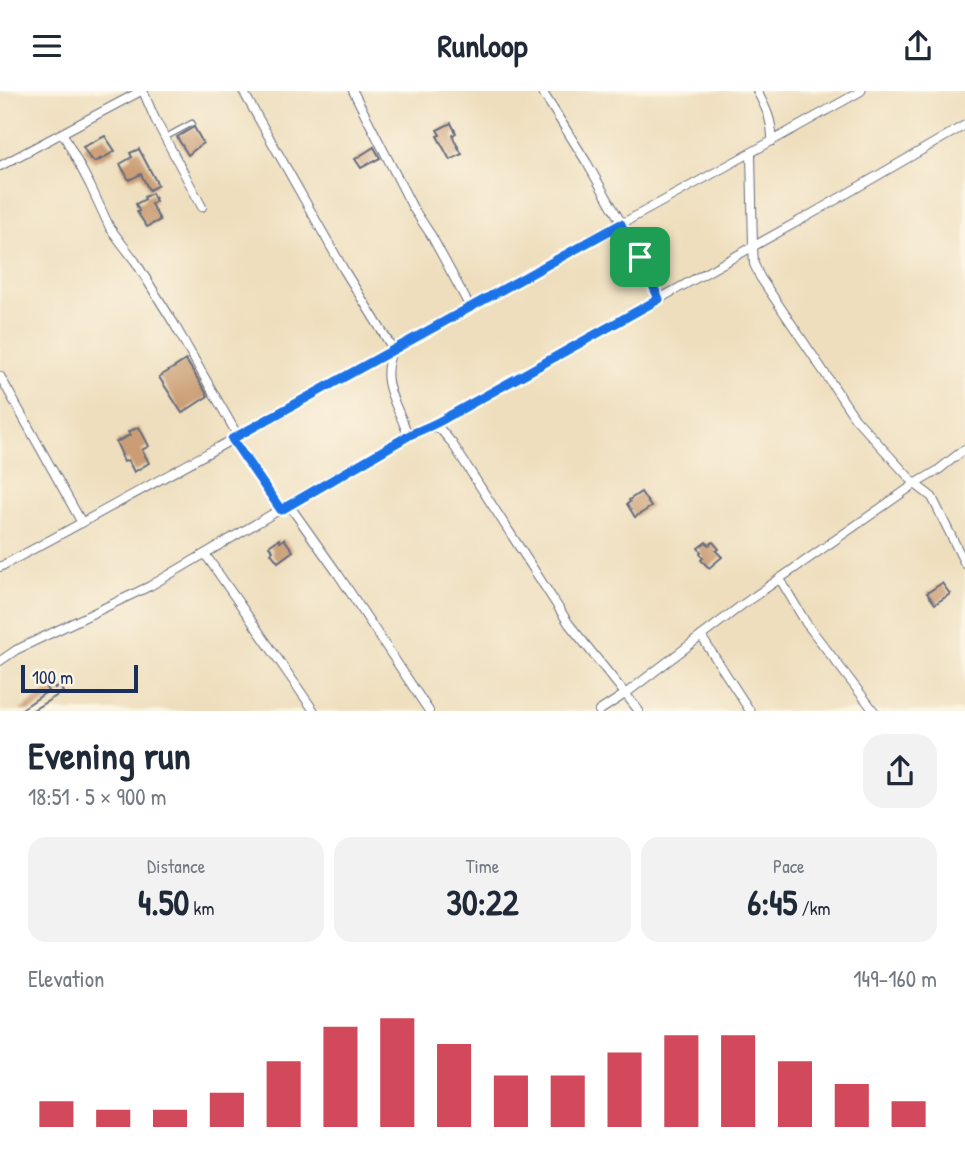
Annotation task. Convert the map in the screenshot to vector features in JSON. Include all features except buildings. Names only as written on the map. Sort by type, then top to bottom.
[{"type":"street","points":[[0,166],[142,91],[202,207]]},
{"type":"street","points":[[243,91],[344,270],[393,349]]},
{"type":"street","points":[[353,91],[413,208],[431,235],[470,307]]},
{"type":"street","points":[[542,91],[587,163],[628,240],[640,257],[659,299]]},
{"type":"street","points":[[757,91],[773,127],[772,141]]},
{"type":"street","points":[[0,567],[860,91]]},
{"type":"street","points":[[0,661],[16,650],[150,586],[408,436],[433,426],[965,125]]},
{"type":"street","points":[[63,134],[110,228],[135,261],[173,322],[235,438],[285,508],[338,574],[429,711]]},
{"type":"street","points":[[751,153],[754,264],[760,277],[855,418],[915,484],[932,497],[965,564]]},
{"type":"street","points":[[393,349],[387,363],[388,382],[408,436]]},
{"type":"street","points":[[0,376],[82,523]]},
{"type":"street","points":[[433,426],[441,430],[452,443],[569,624],[639,711]]},
{"type":"street","points":[[599,711],[742,605],[965,449]]},
{"type":"street","points":[[205,554],[314,711]]},
{"type":"street","points":[[780,579],[806,623],[874,711]]},
{"type":"street","points":[[701,636],[750,711]]},
{"type":"lane","points":[[165,138],[192,123]]},
{"type":"route","points":[[621,224],[640,257],[659,299],[433,426],[408,436],[281,510],[232,439],[621,224]]}]
